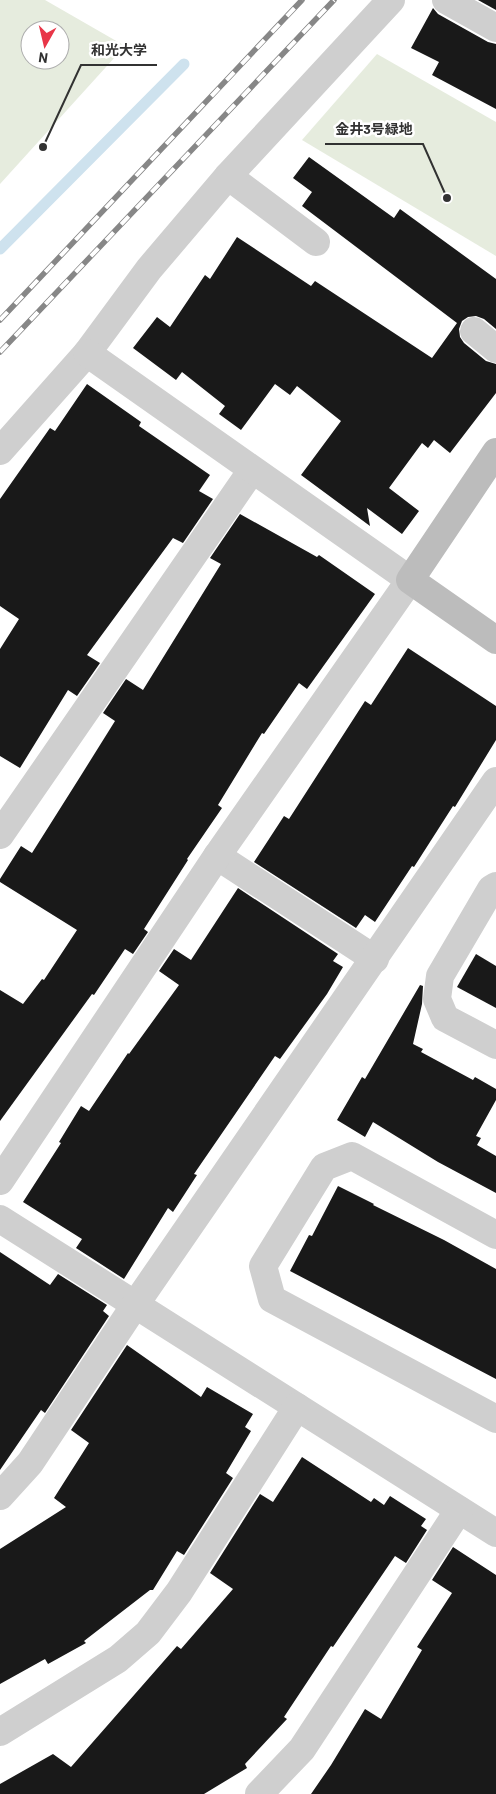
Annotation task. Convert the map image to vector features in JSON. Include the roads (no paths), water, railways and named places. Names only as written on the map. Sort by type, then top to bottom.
[{"type":"street","points":[[0,451],[87,353],[149,268],[228,176],[391,0]]},
{"type":"street","points":[[446,0],[496,28]]},
{"type":"street","points":[[228,176],[316,242]]},
{"type":"street","points":[[474,331],[496,349]]},
{"type":"street","points":[[87,353],[496,640]]},
{"type":"street","points":[[0,1181],[217,856],[410,580],[496,452]]},
{"type":"street","points":[[0,835],[252,470]]},
{"type":"street","points":[[0,1496],[30,1463],[135,1305],[496,781]]},
{"type":"street","points":[[217,856],[375,959]]},
{"type":"street","points":[[496,886],[491,889],[440,976],[437,999],[445,1018],[496,1045]]},
{"type":"street","points":[[496,1235],[352,1156],[324,1166],[264,1266],[272,1298],[496,1419]]},
{"type":"street","points":[[0,1219],[496,1533]]},
{"type":"street","points":[[0,1732],[118,1659],[148,1633],[179,1592],[297,1406]]},
{"type":"street","points":[[259,1794],[302,1750],[459,1510]]},
{"type":"waterway","points":[[0,249],[184,64]]},
{"type":"railway","points":[[0,320],[302,0]]},
{"type":"railway","points":[[0,352],[334,0]]},
{"type":"place","name":"和光大学","points":[[43,147]]},
{"type":"place","name":"金井3号緑地","points":[[447,198]]}]
